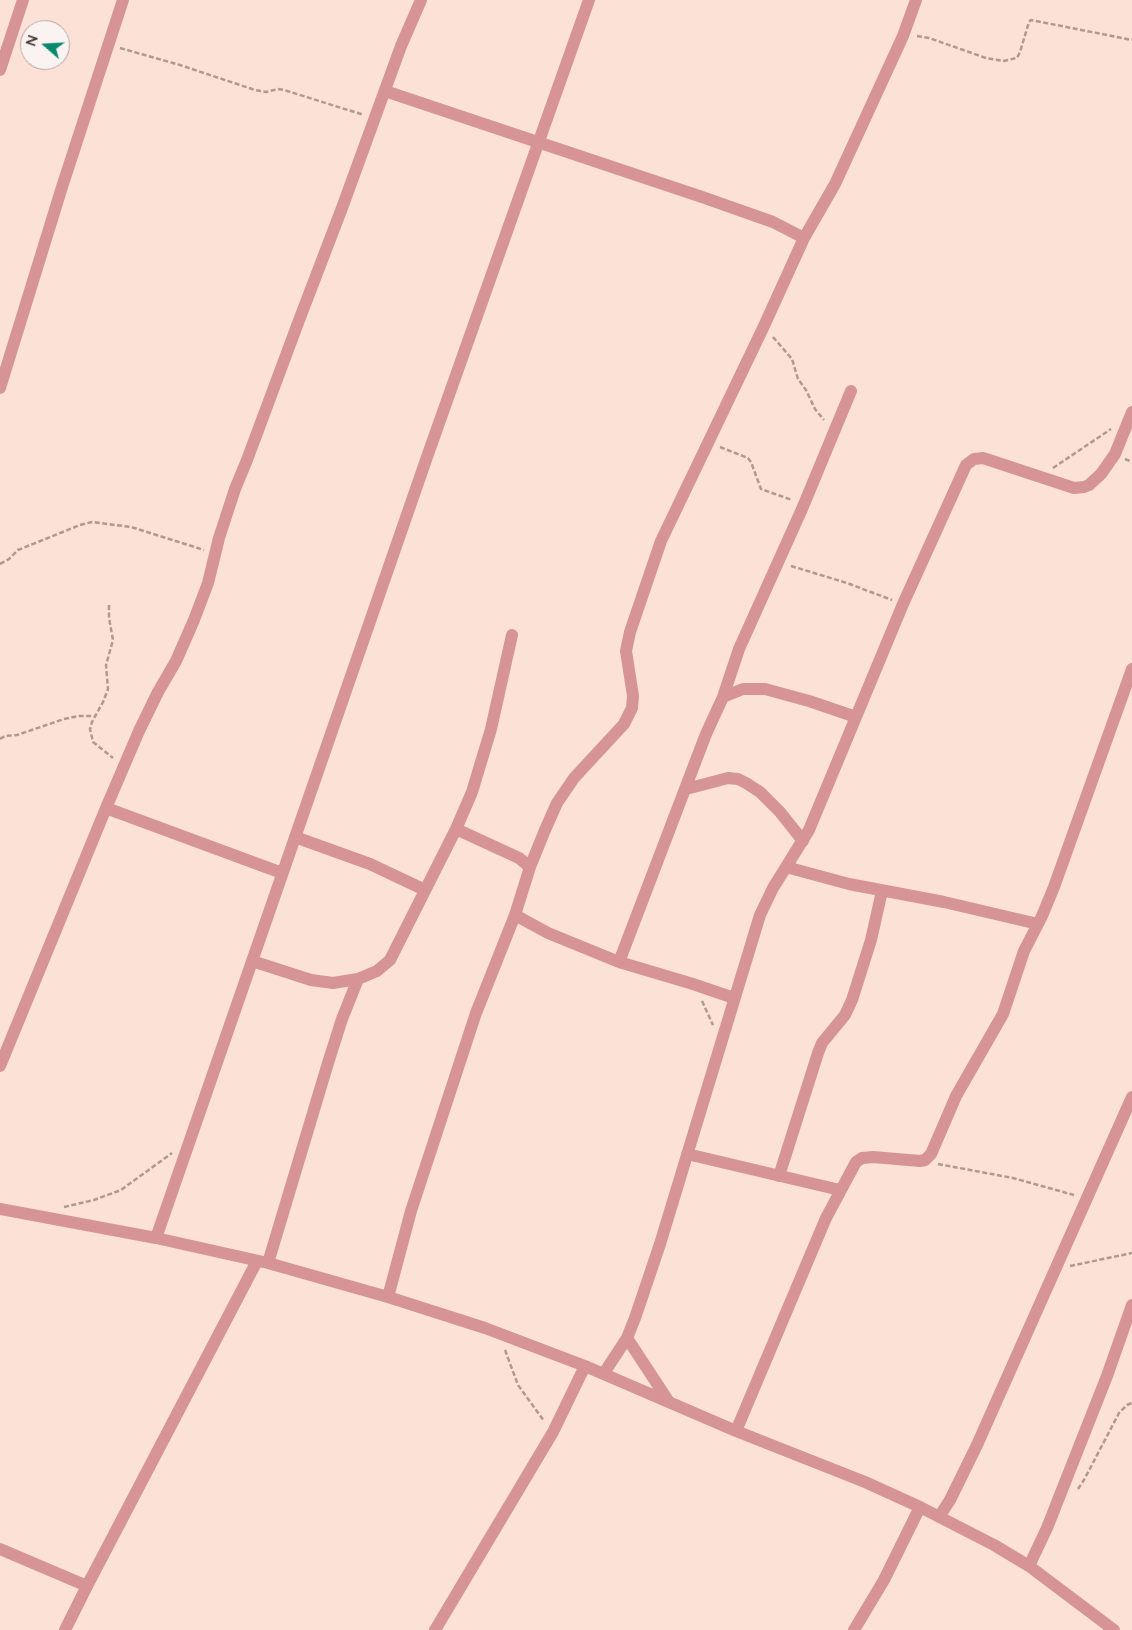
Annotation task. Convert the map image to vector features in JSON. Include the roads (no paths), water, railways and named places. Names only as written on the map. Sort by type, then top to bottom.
[{"type":"street","points":[[0,70],[23,0]]},
{"type":"street","points":[[0,388],[62,187],[123,0]]},
{"type":"street","points":[[0,1066],[106,808],[158,692],[184,646],[208,582],[234,490],[421,0]]},
{"type":"street","points":[[156,1238],[430,447],[589,0]]},
{"type":"street","points":[[388,1297],[421,1179],[476,1013],[514,916],[530,867],[557,803],[574,778],[624,724],[632,708],[633,696],[626,651],[630,632],[661,540],[764,326],[804,238],[835,184],[903,36],[916,0]]},
{"type":"street","points":[[385,91],[756,216],[773,222],[804,238]]},
{"type":"street","points":[[619,962],[706,734],[723,697],[742,641],[802,509],[851,391]]},
{"type":"street","points":[[604,1373],[627,1338],[660,1244],[760,916],[773,888],[803,840],[821,804],[903,604],[969,462],[974,458],[983,458],[1074,488],[1084,488],[1101,474],[1115,454],[1131,414]]},
{"type":"street","points":[[252,961],[311,980],[333,983],[358,979],[377,971],[390,960],[456,829],[472,792],[484,755],[512,635]]},
{"type":"street","points":[[736,1431],[822,1226],[856,1162],[862,1158],[925,1160],[931,1154],[956,1096],[1003,1014],[1014,986],[1020,961],[1054,887],[1132,669]]},
{"type":"street","points":[[723,697],[743,689],[765,689],[856,717]]},
{"type":"street","points":[[686,789],[728,778],[738,779],[760,792],[780,812],[803,840]]},
{"type":"street","points":[[106,808],[282,873]]},
{"type":"street","points":[[456,829],[519,858],[530,867]]},
{"type":"street","points":[[295,837],[370,864],[425,890]]},
{"type":"street","points":[[786,867],[826,879],[944,902],[1038,924]]},
{"type":"street","points":[[778,1176],[818,1053],[822,1044],[846,1015],[852,1000],[871,940],[882,891]]},
{"type":"street","points":[[514,916],[548,933],[619,962],[734,998]]},
{"type":"street","points":[[65,1630],[86,1586],[263,1262],[342,1019],[358,979]]},
{"type":"street","points":[[938,1517],[962,1478],[1132,1097]]},
{"type":"street","points":[[687,1154],[840,1190]]},
{"type":"street","points":[[0,1209],[156,1238],[263,1262],[388,1297],[499,1334],[604,1373],[736,1431],[865,1482],[920,1507],[994,1545],[1029,1566],[1114,1630]]},
{"type":"street","points":[[1029,1566],[1047,1528],[1107,1376],[1132,1305]]},
{"type":"street","points":[[627,1338],[669,1402]]},
{"type":"street","points":[[434,1630],[553,1432],[585,1366]]},
{"type":"street","points":[[854,1630],[888,1571],[920,1507]]},
{"type":"street","points":[[0,1549],[86,1586]]}]
